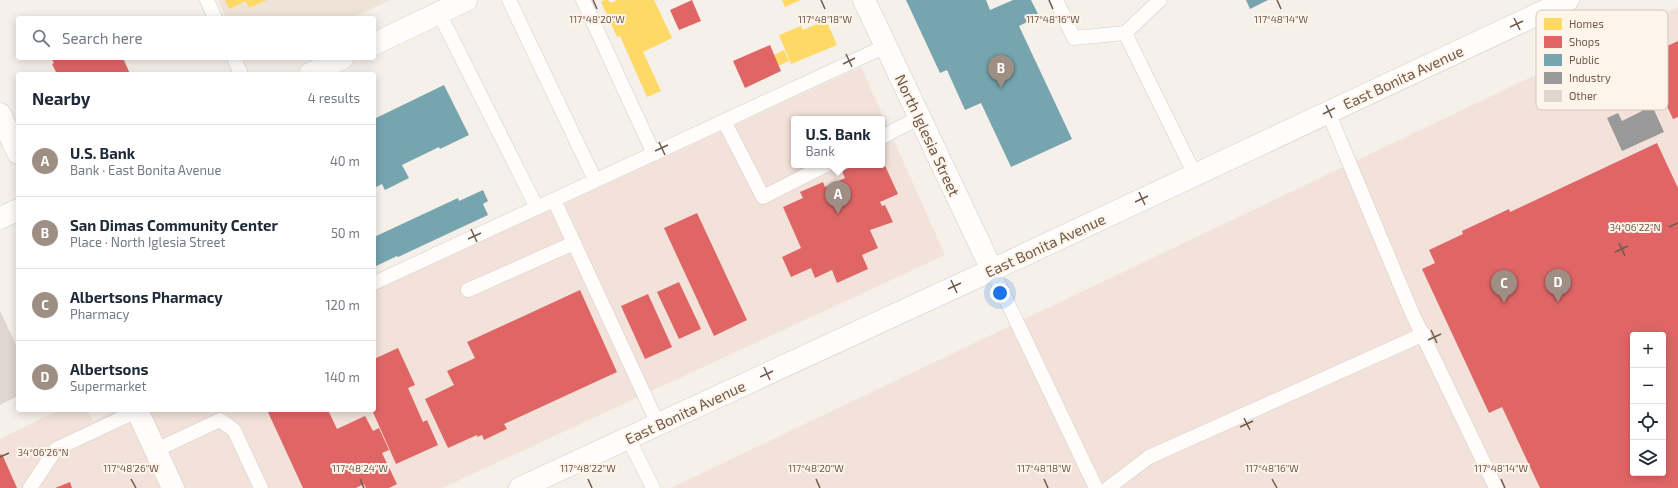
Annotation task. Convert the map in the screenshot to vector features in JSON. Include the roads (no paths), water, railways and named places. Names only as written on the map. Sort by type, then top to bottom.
[{"type":"main road","points":[[376,43],[466,0]]},
{"type":"main road","name":"North Iglesia Street","points":[[864,0],[992,270]]},
{"type":"main road","name":"East Bonita Avenue","points":[[1547,10],[1568,0]]},
{"type":"main road","name":"East Bonita Avenue","points":[[520,488],[992,270],[1536,15]]},
{"type":"main road","points":[[314,72],[340,60]]},
{"type":"main road","points":[[0,114],[16,149]]},
{"type":"main road","points":[[0,218],[16,211]]},
{"type":"main road","points":[[138,412],[172,488]]},
{"type":"lane","points":[[207,0],[214,16]]},
{"type":"lane","points":[[509,0],[595,180]]},
{"type":"lane","points":[[583,0],[654,154]]},
{"type":"lane","points":[[1056,0],[1074,38],[1125,33],[1160,0]]},
{"type":"lane","points":[[439,13],[537,208]]},
{"type":"lane","points":[[1125,33],[1196,174]]},
{"type":"lane","points":[[376,282],[886,46]]},
{"type":"lane","points":[[235,60],[240,72]]},
{"type":"lane","points":[[1328,112],[1412,313],[1424,334],[1496,488]]},
{"type":"lane","points":[[885,134],[920,117]]},
{"type":"lane","points":[[724,121],[763,197],[820,168]]},
{"type":"lane","points":[[554,200],[658,424]]},
{"type":"lane","points":[[468,290],[574,242]]},
{"type":"lane","points":[[992,270],[1096,488]]},
{"type":"lane","points":[[1108,488],[1149,457],[1424,334]]},
{"type":"lane","points":[[30,488],[56,449],[133,412]]},
{"type":"lane","points":[[156,450],[220,420],[234,430],[261,488]]},
{"type":"lane","points":[[628,438],[653,488]]},
{"type":"place","name":"San Dimas Community Center","points":[[1001,88]]},
{"type":"place","name":"U.S. Bank","points":[[838,214]]},
{"type":"place","name":"Albertsons","points":[[1558,302]]},
{"type":"place","name":"Albertsons Pharmacy","points":[[1504,303]]}]
